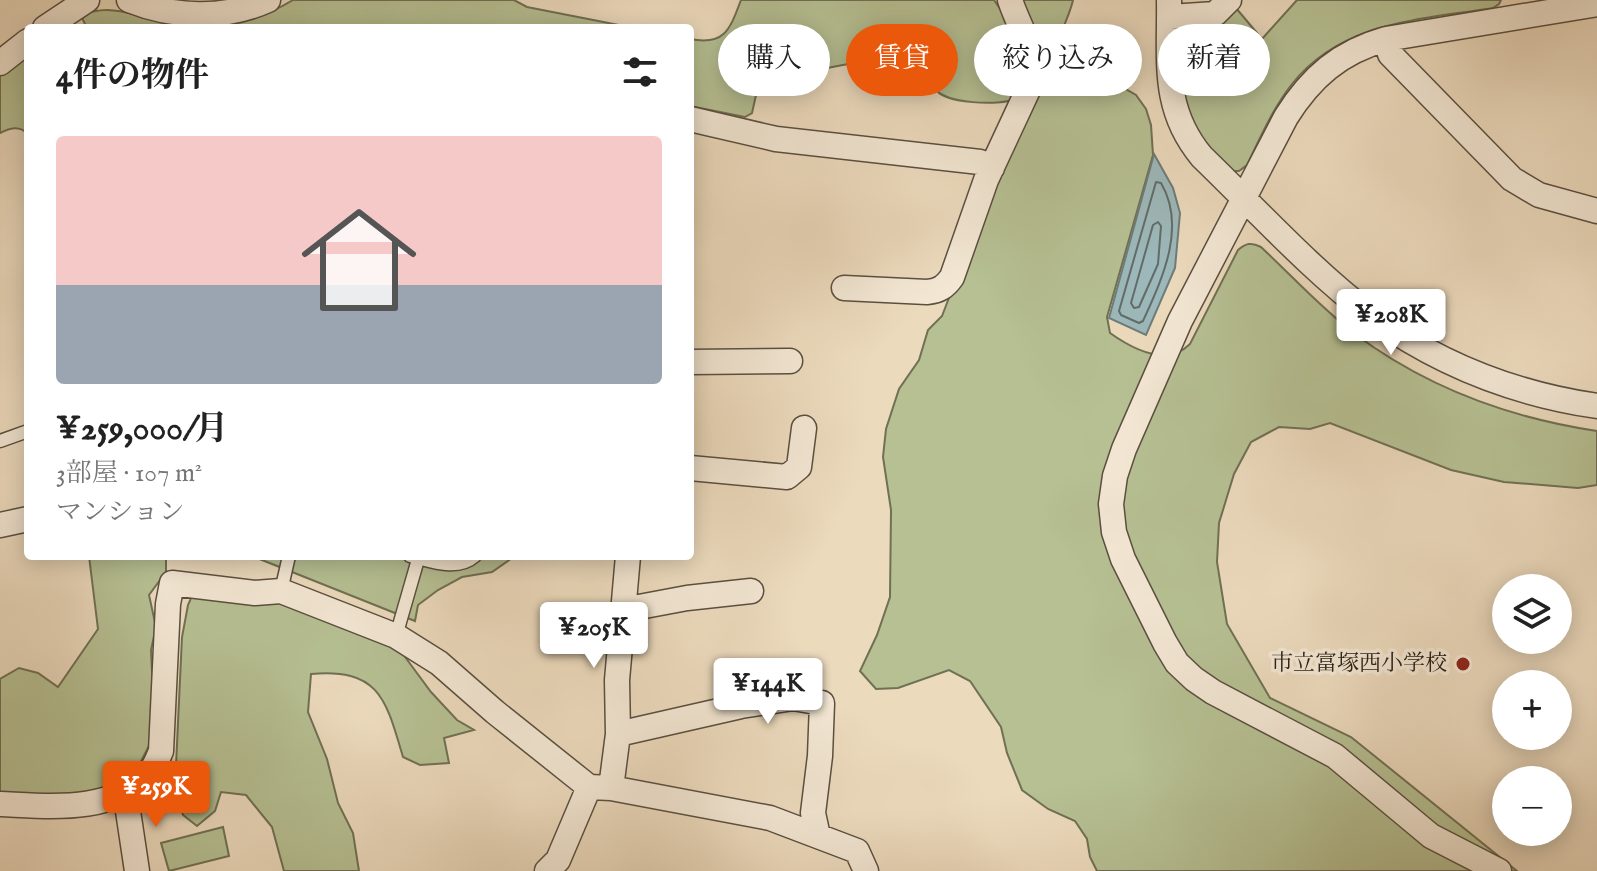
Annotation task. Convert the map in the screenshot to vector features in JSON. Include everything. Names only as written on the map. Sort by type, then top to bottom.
[{"type":"street","points":[[51,24],[87,0]]},
{"type":"street","points":[[129,0],[179,13],[205,15],[231,12],[268,0]]},
{"type":"street","points":[[844,288],[937,291],[952,277],[992,168],[1034,77],[1034,60],[1010,0]]},
{"type":"street","points":[[1229,0],[1215,14],[1170,8],[1172,92],[1178,123],[1202,157],[1342,291],[1421,348],[1498,383],[1545,397],[1597,406]]},
{"type":"street","points":[[1499,871],[1431,836],[1335,756],[1213,692],[1177,663],[1123,559],[1114,532],[1111,504],[1115,476],[1180,321],[1301,94],[1319,73],[1340,57],[1386,39],[1597,4]]},
{"type":"street","points":[[1386,39],[1390,54],[1512,179],[1539,195],[1597,211]]},
{"type":"street","points":[[0,63],[24,44]]},
{"type":"street","points":[[694,120],[776,139],[980,162],[992,168]]},
{"type":"street","points":[[694,362],[790,361]]},
{"type":"street","points":[[694,468],[787,477],[799,467],[804,428]]},
{"type":"street","points":[[0,525],[24,520]]},
{"type":"street","points":[[547,871],[558,860],[600,787],[618,734],[617,680],[628,560]]},
{"type":"street","points":[[0,804],[71,806],[93,803],[125,791],[151,772],[161,751],[168,604],[172,583],[255,593],[281,591],[396,636],[439,663],[495,712],[600,787],[770,818],[857,851],[866,871]]},
{"type":"street","points":[[623,610],[687,598],[751,591]]},
{"type":"street","points":[[618,734],[741,706],[793,698],[822,703],[813,813],[818,836]]},
{"type":"street","points":[[125,791],[137,871]]},
{"type":"lane","points":[[0,441],[24,432]]},
{"type":"lane","points":[[281,591],[288,560]]},
{"type":"lane","points":[[396,636],[415,560]]},
{"type":"lane","points":[[435,560],[461,564],[468,560]]},
{"type":"green space","points":[[293,0],[514,0],[527,7],[614,24],[228,24]]},
{"type":"green space","points":[[741,0],[994,0],[1010,24],[974,24],[974,96],[1016,96],[1008,101],[985,103],[946,96],[958,96],[958,24],[846,24],[846,64],[830,67],[830,24],[730,24]]},
{"type":"green space","points":[[1017,0],[1073,0],[1065,24],[1022,24]]},
{"type":"green space","points":[[1297,0],[1501,0],[1493,8],[1384,27],[1334,47],[1312,63],[1292,84],[1273,113],[1247,165],[1234,171],[1205,143],[1195,127],[1185,96],[1270,96],[1270,30]]},
{"type":"green space","points":[[1236,8],[1249,24],[1195,24]]},
{"type":"green space","points":[[105,10],[172,24],[85,24],[81,16]]},
{"type":"green space","points":[[718,37],[718,96],[756,96],[752,113],[745,117],[694,107],[694,40]]},
{"type":"green space","points":[[24,56],[24,131],[14,128],[0,133],[0,75]]},
{"type":"green space","points":[[1036,96],[1137,96],[1146,109],[1151,125],[1153,155],[1107,317],[1110,333],[1150,354],[1181,351],[1190,344],[1238,250],[1254,244],[1261,247],[1342,324],[1411,370],[1501,409],[1597,431],[1597,485],[1578,488],[1504,482],[1451,470],[1330,423],[1310,429],[1279,427],[1251,442],[1234,474],[1219,523],[1217,562],[1227,624],[1270,698],[1351,737],[1517,871],[1097,871],[1090,857],[1087,839],[1075,821],[1048,809],[1022,790],[1007,753],[1001,727],[970,681],[949,670],[898,688],[876,689],[860,671],[890,597],[891,510],[883,457],[886,429],[899,389],[919,360],[928,330],[942,316],[993,183]]},
{"type":"green space","points":[[89,560],[166,560],[166,572],[149,595],[156,627],[151,650],[155,734],[136,771],[98,793],[47,798],[0,795],[0,679],[19,668],[38,673],[58,687],[98,629]]},
{"type":"green space","points":[[262,560],[509,560],[492,572],[462,577],[438,590],[418,605],[415,621]]},
{"type":"green space","points":[[228,578],[397,646],[431,692],[457,720],[474,730],[444,738],[449,763],[420,765],[403,757],[385,704],[366,683],[352,676],[311,674],[308,712],[327,759],[338,803],[353,833],[359,871],[284,871],[272,827],[246,795],[221,792],[215,811],[197,826],[183,815],[175,787],[182,637],[188,605],[198,582]]},
{"type":"green space","points":[[223,827],[229,856],[169,871],[161,843]]},
{"type":"water","points":[[1154,154],[1173,188],[1180,213],[1175,268],[1146,335],[1109,318]]},
{"type":"place","name":"市立富塚西小学校","points":[[1463,664]]}]
